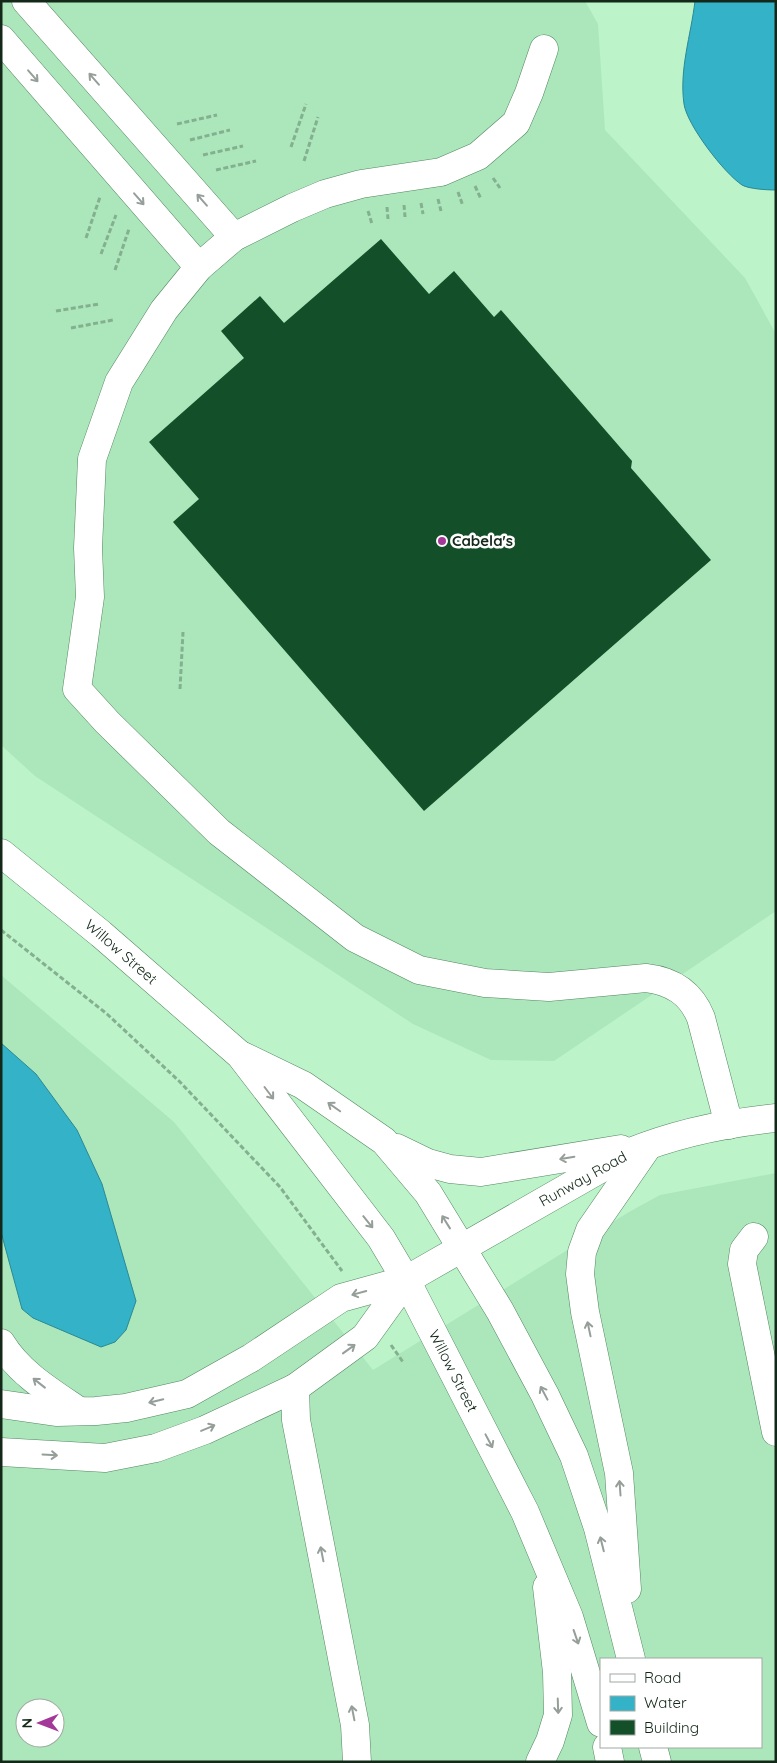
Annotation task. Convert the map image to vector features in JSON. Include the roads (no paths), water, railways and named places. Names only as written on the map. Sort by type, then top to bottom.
[{"type":"street","points":[[26,1],[234,237]]},
{"type":"street","points":[[1,39],[199,267]]},
{"type":"street","points":[[544,49],[530,93],[516,124],[478,156],[441,172],[372,182],[325,194],[234,237],[199,267],[159,317],[119,382],[92,459],[88,548],[90,597],[77,689],[107,722],[219,832],[355,938],[419,970],[485,983],[549,987],[646,978],[658,980],[680,989],[696,1006],[701,1018],[729,1125]]},
{"type":"street","name":"Willow Street","points":[[1,853],[101,934],[240,1054],[381,1238],[406,1280],[506,1473],[543,1553],[569,1617],[600,1720]]},
{"type":"street","name":"Willow Street","points":[[240,1054],[303,1085],[384,1141],[428,1192],[537,1379],[574,1456],[598,1528],[632,1658]]},
{"type":"street","name":"Runway Road","points":[[406,1280],[610,1162],[649,1144],[729,1125],[776,1118]]},
{"type":"street","points":[[384,1141],[428,1163],[450,1169],[481,1172],[649,1144]]},
{"type":"street","points":[[632,1658],[619,1473],[584,1305],[580,1274],[582,1252],[590,1230],[649,1144]]},
{"type":"street","points":[[754,1236],[744,1250],[742,1264],[776,1432]]},
{"type":"street","points":[[1,1452],[105,1458],[156,1448],[205,1430],[295,1388],[365,1336],[406,1280]]},
{"type":"street","points":[[1,1404],[56,1412],[79,1411],[126,1408],[187,1394],[251,1358],[341,1298],[406,1280]]},
{"type":"street","points":[[1,1343],[8,1354],[37,1382],[79,1411]]},
{"type":"street","points":[[295,1388],[296,1420],[355,1725],[357,1762]]},
{"type":"street","points":[[540,1762],[550,1741],[558,1714],[557,1672],[543,1553]]},
{"type":"street","points":[[607,1748],[610,1762]]},
{"type":"street","points":[[653,1748],[657,1762]]},
{"type":"water","points":[[695,1],[776,1],[776,190],[749,187],[742,185],[734,179],[707,148],[687,113],[684,104],[683,78]]},
{"type":"water","points":[[1,1043],[36,1074],[77,1130],[102,1184],[136,1301],[126,1330],[115,1342],[101,1347],[33,1318],[22,1309],[1,1232]]},
{"type":"place","name":"Cabela's","points":[[442,541]]}]
